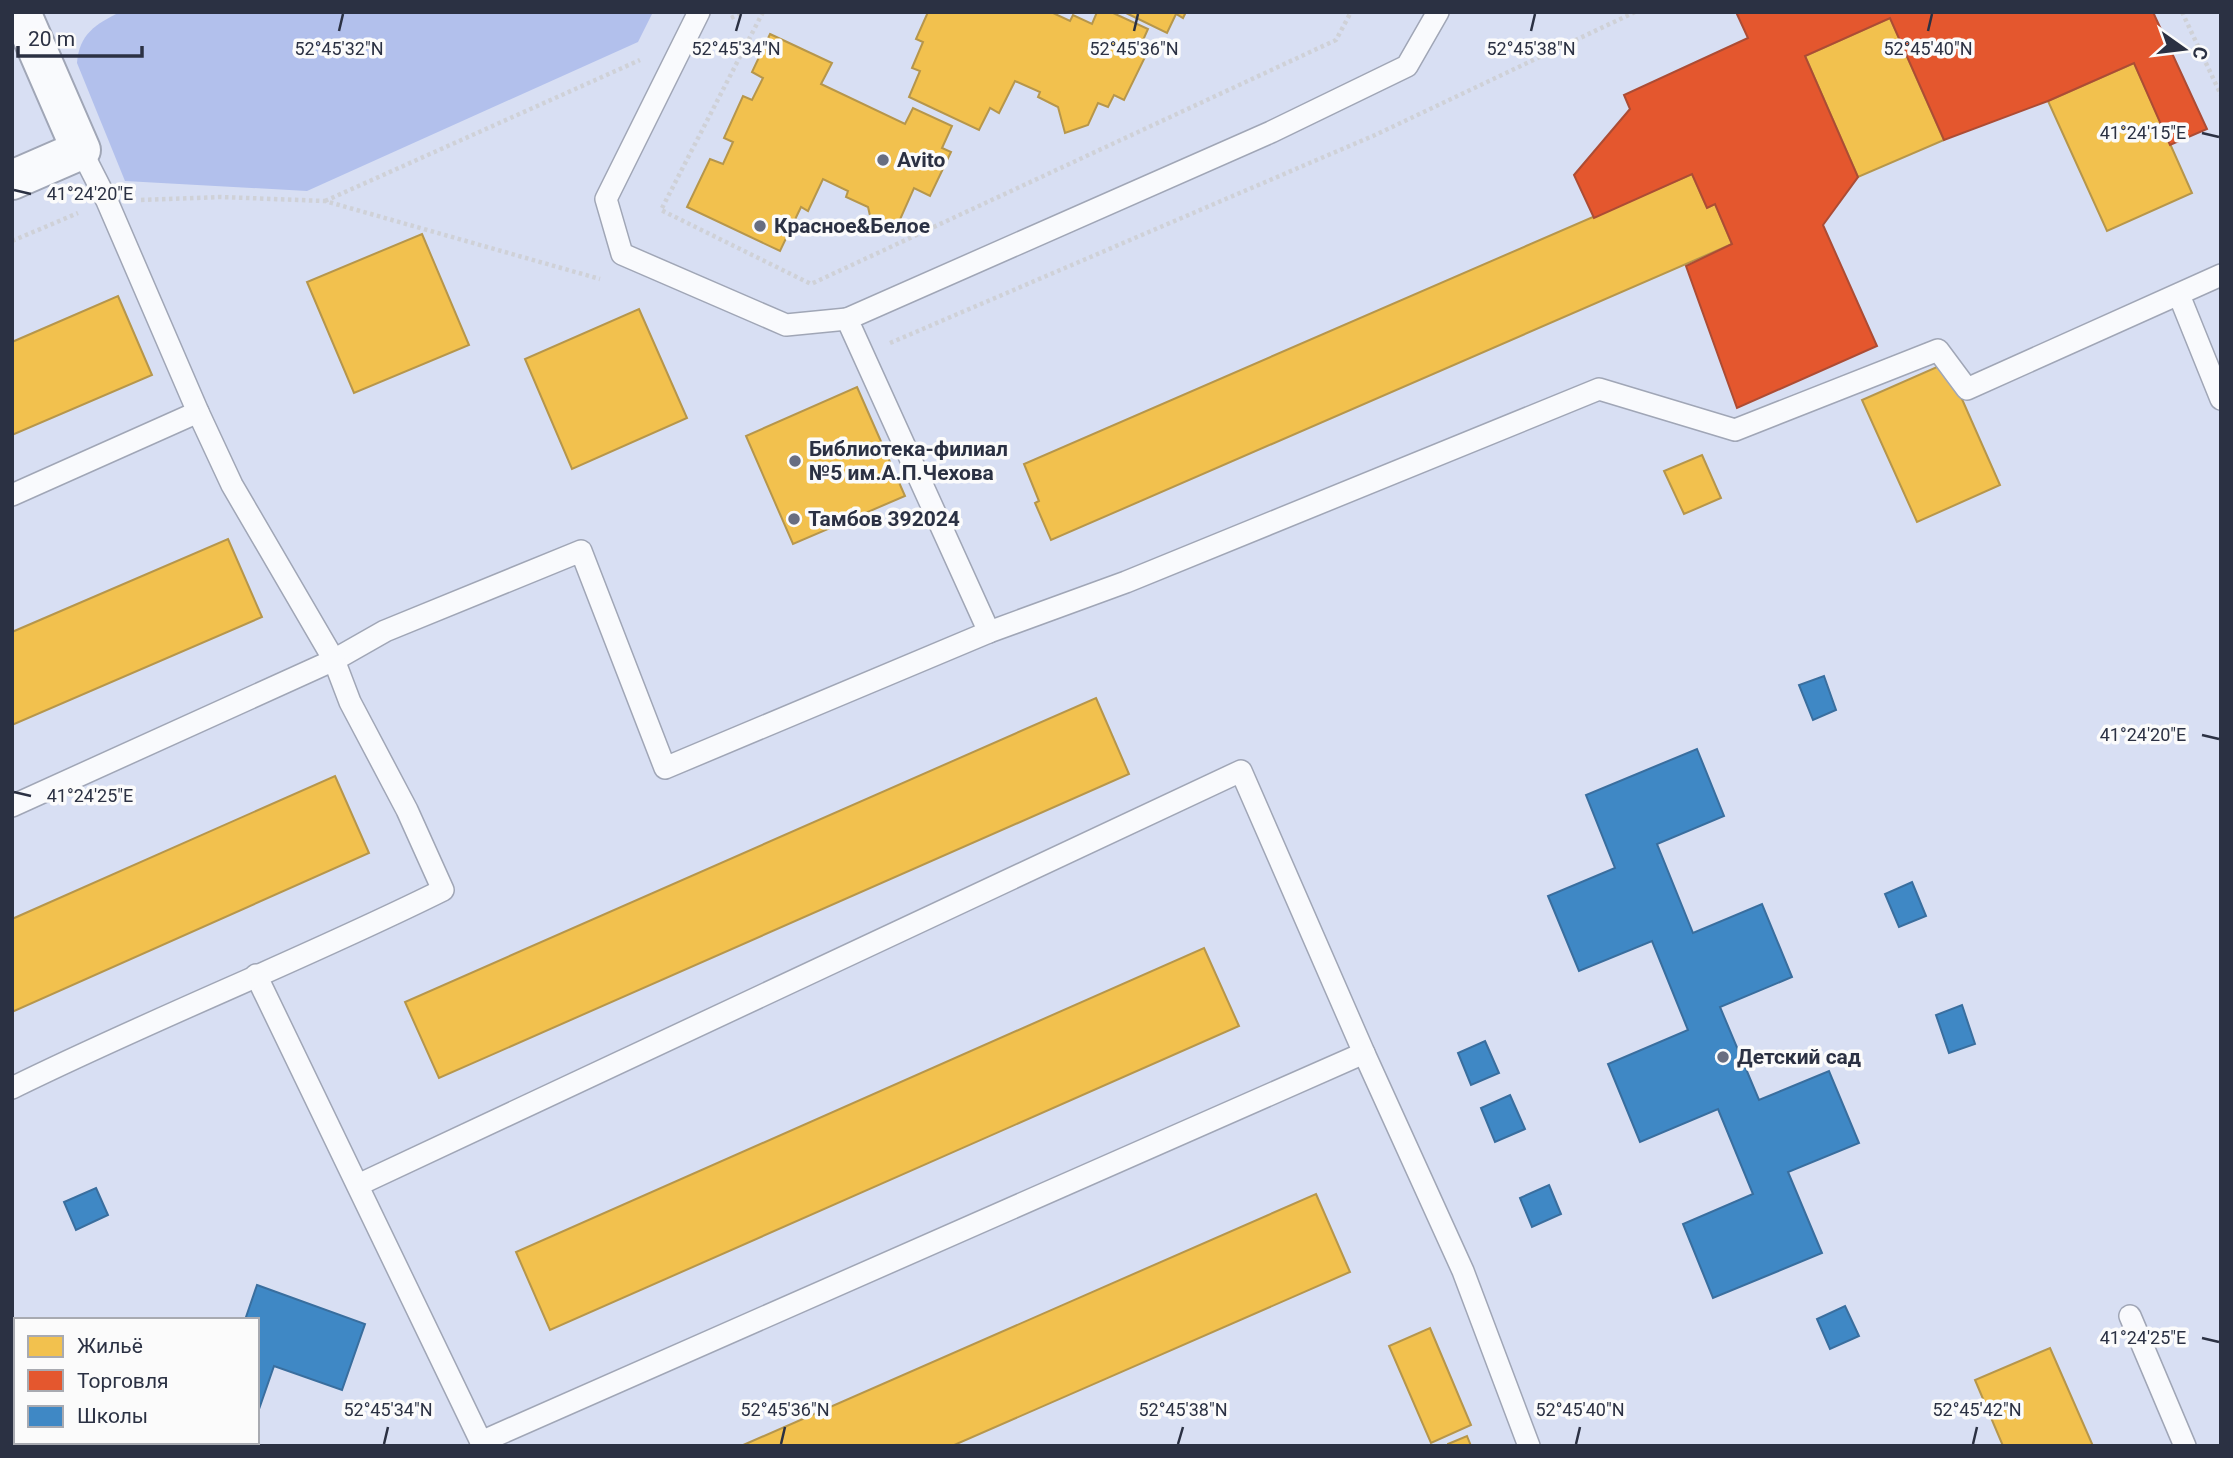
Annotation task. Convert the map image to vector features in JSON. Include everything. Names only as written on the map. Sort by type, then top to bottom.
[{"type":"street","points":[[12,180],[81,150],[21,12]]},
{"type":"lane","points":[[699,12],[606,200],[622,254],[786,325],[847,319],[1271,132],[1407,66],[1438,12]]},
{"type":"lane","points":[[12,1087],[443,890],[407,810],[350,702],[334,660],[252,521],[198,412],[107,201],[81,150]]},
{"type":"lane","points":[[12,806],[334,660],[385,631],[581,551],[665,768],[989,632],[1139,577],[1599,389],[1735,430],[1938,350],[1967,389],[2221,275]]},
{"type":"lane","points":[[2179,295],[2221,399]]},
{"type":"lane","points":[[847,319],[989,632]]},
{"type":"lane","points":[[12,495],[198,412]]},
{"type":"lane","points":[[358,1185],[1241,771],[1364,1054],[1464,1271],[1528,1446]]},
{"type":"lane","points":[[256,975],[482,1444],[1364,1054]]},
{"type":"lane","points":[[2130,1316],[2185,1446]]},
{"type":"path","points":[[325,201],[744,12]]},
{"type":"path","points":[[763,12],[661,210],[811,284],[1336,40],[1351,12]]},
{"type":"path","points":[[864,354],[1375,135],[1635,12]]},
{"type":"path","points":[[2182,12],[2221,95]]},
{"type":"path","points":[[12,241],[107,201],[220,197],[325,201],[601,279]]},
{"type":"shaded area","points":[[120,12],[653,12],[638,42],[307,191],[125,181],[77,63],[81,44],[90,31]]},
{"type":"building: Жильё","points":[[928,12],[1051,12],[1070,21],[1073,15],[1092,24],[1097,12],[1111,12],[1148,29],[1139,49],[1147,53],[1124,100],[1114,95],[1108,107],[1098,103],[1088,125],[1065,133],[1058,107],[1038,97],[1040,92],[1015,81],[999,113],[990,108],[979,130],[909,97],[920,71],[912,68],[923,42],[916,39]]},
{"type":"building: Жильё","points":[[1124,12],[1186,12],[1183,18],[1176,14],[1167,33]]},
{"type":"building: Жильё","points":[[1890,18],[1944,140],[1858,177],[1805,56]]},
{"type":"building: Жильё","points":[[770,34],[832,63],[821,84],[905,124],[913,108],[952,126],[942,148],[951,152],[930,196],[914,188],[898,224],[874,233],[868,207],[846,197],[848,191],[823,179],[808,211],[801,207],[780,251],[687,207],[710,159],[723,164],[733,142],[724,138],[743,96],[752,100],[763,78],[752,72]]},
{"type":"building: Жильё","points":[[2134,63],[2192,193],[2107,231],[2048,101]]},
{"type":"building: Жильё","points":[[1692,174],[1707,208],[1715,204],[1732,244],[1051,540],[1035,503],[1039,501],[1024,464]]},
{"type":"building: Жильё","points":[[422,234],[469,345],[354,393],[307,282]]},
{"type":"building: Жильё","points":[[118,296],[152,375],[12,435],[12,342]]},
{"type":"building: Жильё","points":[[639,309],[687,418],[572,469],[525,359]]},
{"type":"building: Жильё","points":[[1946,363],[2000,485],[1917,522],[1862,400]]},
{"type":"building: Жильё","points":[[857,387],[905,496],[793,544],[746,436]]},
{"type":"building: Жильё","points":[[1702,455],[1721,498],[1684,514],[1664,471]]},
{"type":"building: Жильё","points":[[228,539],[262,617],[12,725],[12,632]]},
{"type":"building: Жильё","points":[[1096,698],[1129,774],[439,1078],[405,1002]]},
{"type":"building: Жильё","points":[[335,776],[369,853],[12,1012],[12,919]]},
{"type":"building: Жильё","points":[[1204,948],[1239,1026],[550,1330],[516,1252]]},
{"type":"building: Жильё","points":[[1316,1194],[1350,1272],[952,1446],[741,1446]]},
{"type":"building: Жильё","points":[[1430,1328],[1471,1425],[1431,1443],[1389,1346]]},
{"type":"building: Жильё","points":[[2050,1348],[2093,1446],[2003,1446],[1975,1380]]},
{"type":"building: Жильё","points":[[1467,1436],[1471,1446],[1448,1446],[1448,1444]]},
{"type":"building: Торговля","points":[[1736,12],[2153,12],[2207,129],[2170,145],[2134,63],[2048,101],[1944,140],[1890,18],[1805,56],[1858,177],[1823,225],[1877,346],[1737,408],[1686,266],[1732,244],[1715,204],[1707,208],[1692,174],[1594,218],[1574,175],[1630,109],[1624,95],[1748,38]]},
{"type":"building: Школы","points":[[1824,676],[1836,710],[1813,720],[1799,685]]},
{"type":"building: Школы","points":[[1697,749],[1724,816],[1657,844],[1693,933],[1762,904],[1792,977],[1720,1007],[1759,1100],[1829,1071],[1859,1143],[1788,1172],[1822,1253],[1713,1298],[1683,1224],[1753,1194],[1718,1109],[1640,1142],[1608,1064],[1688,1030],[1652,941],[1579,971],[1548,896],[1615,868],[1586,795]]},
{"type":"building: Школы","points":[[1912,882],[1926,916],[1899,927],[1885,894]]},
{"type":"building: Школы","points":[[1962,1005],[1975,1044],[1949,1053],[1936,1015]]},
{"type":"building: Школы","points":[[1485,1041],[1499,1073],[1471,1085],[1458,1053]]},
{"type":"building: Школы","points":[[1510,1095],[1525,1129],[1495,1142],[1481,1108]]},
{"type":"building: Школы","points":[[1549,1185],[1561,1214],[1532,1227],[1520,1198]]},
{"type":"building: Школы","points":[[96,1188],[108,1215],[76,1230],[64,1202]]},
{"type":"building: Школы","points":[[257,1285],[365,1324],[342,1390],[274,1366],[259,1409],[259,1318],[246,1318]]},
{"type":"building: Школы","points":[[1845,1306],[1859,1336],[1830,1349],[1817,1319]]},
{"type":"building: Школы","points":[[202,1444],[248,1444],[247,1446]]},
{"type":"place","name":"Avito","points":[[883,160]]},
{"type":"place","name":"Красное&Белое","points":[[760,226]]},
{"type":"place","name":"Библиотека-филиал №5 им.А.П.Чехова","points":[[795,461]]},
{"type":"place","name":"Тамбов 392024","points":[[794,519]]},
{"type":"place","name":"Детский сад","points":[[1723,1057]]}]
